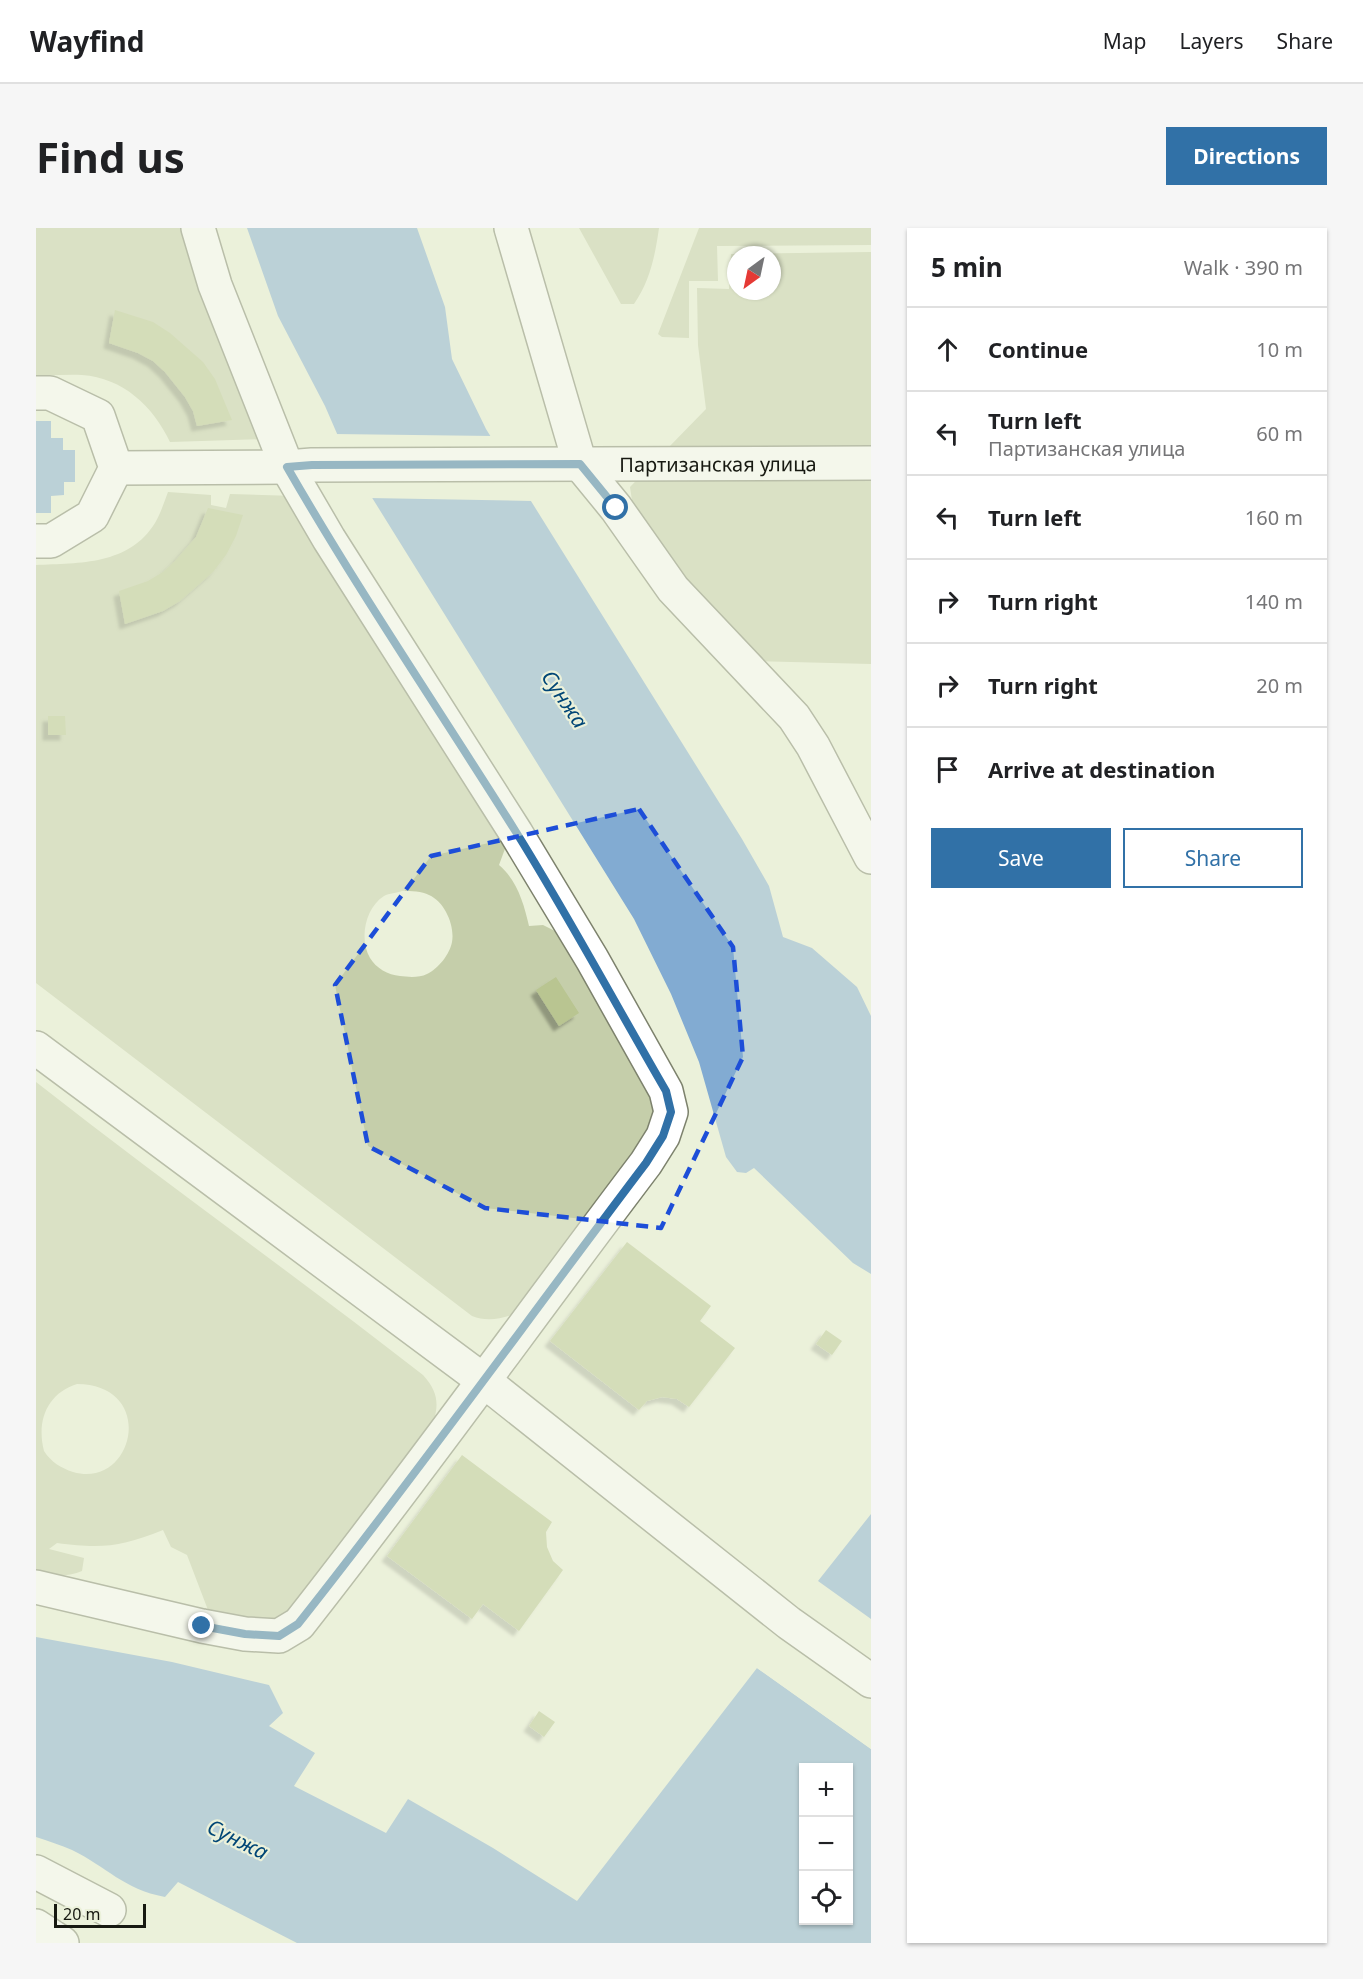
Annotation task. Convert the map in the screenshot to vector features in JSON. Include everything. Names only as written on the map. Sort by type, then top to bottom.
[{"type":"street","points":[[36,1587],[245,1634],[279,1636],[298,1624],[361,1545],[646,1163],[663,1136],[671,1112],[666,1091],[592,959],[516,833],[328,539],[300,466],[215,285],[198,228]]},
{"type":"street","points":[[511,228],[573,464],[616,508],[673,589],[794,717],[813,746],[871,857]]},
{"type":"street","points":[[36,393],[50,393],[98,416],[116,468],[92,516],[51,541],[36,541]]},
{"type":"street","name":"Партизанская улица","points":[[116,468],[871,463]]},
{"type":"street","points":[[36,1048],[484,1381],[789,1623],[871,1681]]},
{"type":"street","points":[[36,1872],[109,1910]]},
{"type":"street","points":[[36,1926],[62,1943]]},
{"type":"highlighted area","points":[[639,809],[733,947],[743,1057],[661,1228],[485,1208],[368,1146],[335,985],[431,856]]},
{"type":"green space","points":[[36,228],[183,228],[266,439],[170,442],[155,417],[145,406],[135,396],[111,382],[82,375],[36,375]]},
{"type":"green space","points":[[579,228],[659,228],[651,268],[634,304],[621,304]]},
{"type":"green space","points":[[699,228],[871,228],[871,245],[717,246],[718,281],[689,281],[689,338],[662,337],[658,334]]},
{"type":"green space","points":[[871,252],[871,664],[753,661],[635,521],[630,487],[706,409],[698,345],[697,288],[727,289],[727,300],[781,300],[781,253]]},
{"type":"green space","points":[[168,492],[211,495],[211,505],[226,508],[230,494],[295,496],[506,846],[499,865],[515,885],[529,926],[543,925],[563,935],[663,1115],[519,1312],[495,1319],[472,1316],[36,983],[36,565],[70,564],[102,559],[132,547],[155,523]],"holes":[[[402,891],[423,893],[435,898],[448,915],[452,929],[451,947],[446,956],[435,969],[421,976],[396,975],[383,970],[370,958],[365,942],[368,916],[377,901],[386,895]]]},
{"type":"green space","points":[[36,1082],[423,1375],[436,1397],[436,1411],[429,1435],[297,1609],[271,1621],[255,1621],[208,1610],[187,1555],[171,1547],[163,1530],[135,1540],[111,1545],[86,1546],[57,1543],[49,1549],[84,1558],[82,1571],[54,1575],[36,1571]],"holes":[[[77,1384],[103,1389],[119,1401],[127,1417],[128,1435],[122,1452],[111,1466],[94,1473],[64,1469],[44,1451],[42,1429],[47,1409],[58,1394]]]},
{"type":"water","name":"Сунжа","points":[[247,228],[417,228],[445,307],[452,359],[486,429],[742,839],[769,886],[783,937],[812,948],[857,987],[871,1016],[871,1274],[853,1263],[754,1168],[746,1173],[737,1172],[726,1157],[699,1062],[671,994],[634,919],[348,459],[325,406],[278,316]]},
{"type":"water","points":[[36,421],[51,421],[51,438],[63,438],[63,450],[75,450],[75,482],[64,482],[64,495],[51,496],[51,513],[36,513]]},
{"type":"water","points":[[871,1514],[871,1619],[818,1581]]},
{"type":"water","name":"Сунжа","points":[[36,1637],[172,1662],[269,1685],[283,1713],[269,1726],[315,1753],[294,1786],[386,1833],[408,1799],[493,1848],[577,1901],[757,1668],[871,1749],[871,1943],[297,1943],[178,1882],[165,1897],[150,1893],[126,1883],[72,1850],[36,1837]]},
{"type":"pier","points":[[334,434],[493,436],[533,501],[369,498],[345,460]]},
{"type":"pier","points":[[759,1665],[871,1746],[871,1749],[757,1668]]},
{"type":"building","points":[[115,310],[153,322],[170,333],[203,362],[215,379],[232,420],[197,426],[193,411],[185,397],[165,372],[153,361],[138,353],[109,343]]},
{"type":"building","points":[[208,508],[243,515],[226,555],[213,572],[180,601],[163,611],[125,624],[119,591],[148,581],[175,561],[196,537]]},
{"type":"building","points":[[48,716],[65,716],[66,735],[48,735]]},
{"type":"building","points":[[556,977],[579,1013],[559,1026],[536,990]]},
{"type":"building","points":[[627,1242],[711,1306],[700,1321],[735,1348],[689,1407],[677,1399],[662,1397],[647,1401],[639,1410],[550,1341]]},
{"type":"building","points":[[826,1330],[842,1341],[832,1355],[816,1344]]},
{"type":"building","points":[[462,1455],[552,1522],[546,1532],[547,1547],[553,1561],[563,1570],[519,1631],[483,1604],[472,1619],[387,1556]]},
{"type":"building","points":[[539,1711],[555,1722],[544,1737],[529,1726]]},
{"type":"route","points":[[202,1626],[245,1634],[279,1636],[298,1624],[426,1459],[523,1325],[646,1163],[663,1136],[671,1112],[666,1091],[592,959],[516,833],[328,539],[287,467],[580,464],[616,508]]}]
